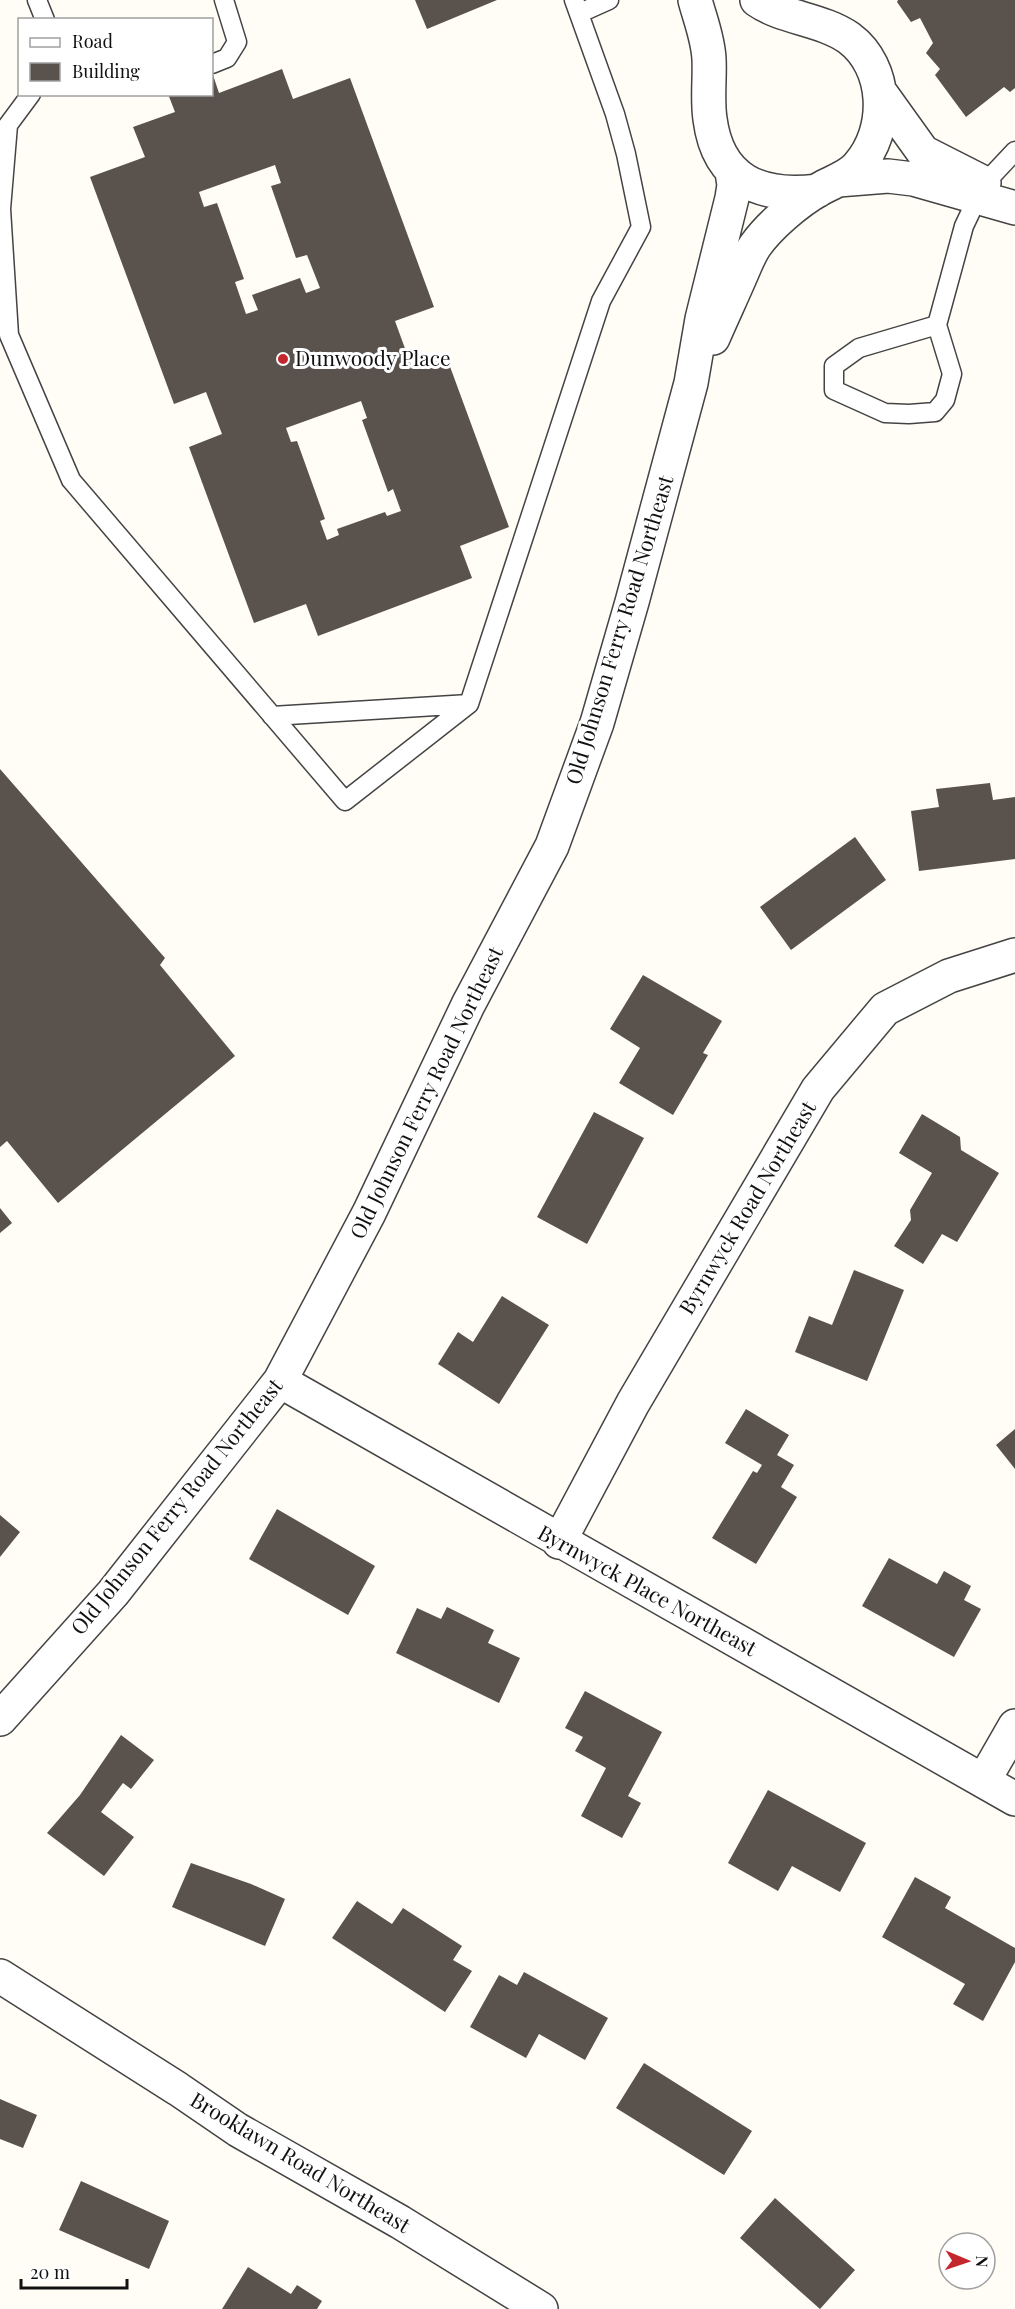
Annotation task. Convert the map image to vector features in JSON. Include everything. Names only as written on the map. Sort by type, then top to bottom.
[{"type":"street","points":[[695,0],[709,57],[709,117],[713,138],[723,160],[732,172],[751,185],[793,194],[827,185],[888,176],[913,179],[963,192],[981,191],[1015,200]]},
{"type":"street","name":"Old Johnson Ferry Road Northeast","points":[[691,383],[754,248],[774,223],[858,166],[870,146],[881,109],[877,75],[865,54],[850,39],[827,26],[756,0]]},
{"type":"street","points":[[879,92],[923,152],[981,191],[1015,208]]},
{"type":"street","name":"Old Johnson Ferry Road Northeast","points":[[0,1719],[114,1593],[280,1382],[369,1213],[468,1005],[552,846],[597,723],[691,383],[702,319],[732,198],[734,185],[732,172]]},
{"type":"street","name":"Byrnwyck Road Northeast","points":[[559,1542],[633,1403],[818,1089],[885,1009],[949,976],[1015,955]]},
{"type":"street","name":"Byrnwyck Place Northeast","points":[[280,1382],[1015,1799]]},
{"type":"street","points":[[984,1780],[1015,1726]]},
{"type":"street","name":"Brooklawn Road Northeast","points":[[0,1976],[178,2089],[238,2130],[400,2222],[541,2309]]},
{"type":"lane","points":[[37,0],[44,18]]},
{"type":"lane","points":[[213,64],[227,58],[237,42],[224,0]]},
{"type":"lane","points":[[29,96],[8,124],[1,209],[9,335],[71,480],[345,801],[469,704],[601,301],[641,226],[615,114],[577,7],[609,0]]},
{"type":"lane","points":[[937,325],[859,348],[834,366],[834,390],[885,413],[935,412],[945,400],[952,374],[937,325],[964,226],[981,191],[1015,151]]},
{"type":"lane","points":[[272,716],[469,704]]},
{"type":"building","points":[[415,0],[497,0],[427,29]]},
{"type":"building","points":[[898,0],[1015,0],[1015,88],[1010,92],[1004,87],[966,117],[935,75],[940,69],[926,53],[933,43],[920,18],[911,22],[897,2]]},
{"type":"building","name":"Dunwoody Place","points":[[282,69],[293,99],[350,78],[434,307],[395,321],[411,365],[445,353],[509,527],[460,546],[472,578],[318,636],[306,604],[254,623],[189,447],[222,434],[206,392],[174,404],[90,177],[145,157],[133,127],[175,112],[169,96],[213,96],[213,75],[219,93]],"holes":[[[275,165],[281,183],[271,186],[296,258],[307,255],[320,288],[306,293],[300,278],[252,295],[258,310],[246,314],[235,282],[244,279],[217,203],[204,207],[199,192]],[[361,401],[367,418],[362,420],[388,492],[393,489],[401,511],[387,516],[385,512],[337,529],[339,535],[327,540],[320,521],[325,519],[297,441],[291,442],[286,428]]]},
{"type":"building","points":[[0,769],[165,958],[160,965],[235,1056],[58,1203],[7,1141],[0,1147]]},
{"type":"building","points":[[990,783],[993,800],[1015,797],[1015,859],[919,871],[911,811],[939,807],[936,789]]},
{"type":"building","points":[[855,837],[886,880],[791,950],[760,907]]},
{"type":"building","points":[[643,975],[722,1021],[703,1053],[708,1055],[673,1115],[619,1083],[640,1048],[610,1029]]},
{"type":"building","points":[[594,1112],[644,1138],[587,1244],[537,1217]]},
{"type":"building","points":[[922,1114],[960,1137],[961,1150],[999,1173],[957,1242],[942,1234],[923,1264],[894,1246],[911,1220],[910,1210],[932,1173],[899,1153]]},
{"type":"building","points":[[0,1208],[12,1223],[0,1233]]},
{"type":"building","points":[[854,1270],[904,1290],[867,1381],[795,1352],[809,1316],[832,1325]]},
{"type":"building","points":[[502,1296],[549,1325],[499,1404],[438,1364],[458,1332],[473,1342]]},
{"type":"building","points":[[746,1409],[789,1435],[777,1455],[794,1465],[781,1487],[797,1497],[756,1564],[712,1538],[753,1471],[757,1473],[762,1465],[725,1443]]},
{"type":"building","points":[[1015,1429],[1015,1469],[996,1445]]},
{"type":"building","points":[[277,1509],[375,1566],[348,1615],[249,1559]]},
{"type":"building","points":[[0,1515],[20,1532],[0,1557]]},
{"type":"building","points":[[889,1558],[937,1584],[944,1571],[971,1586],[964,1600],[981,1609],[954,1657],[862,1606]]},
{"type":"building","points":[[447,1607],[494,1630],[488,1643],[520,1658],[499,1703],[396,1653],[417,1608],[441,1619]]},
{"type":"building","points":[[585,1691],[662,1732],[628,1796],[641,1803],[622,1838],[581,1816],[606,1768],[575,1751],[583,1737],[565,1728]]},
{"type":"building","points":[[121,1735],[154,1760],[131,1789],[123,1783],[101,1812],[134,1837],[104,1876],[47,1833],[80,1795]]},
{"type":"building","points":[[768,1790],[866,1843],[840,1892],[792,1866],[778,1891],[728,1863]]},
{"type":"building","points":[[191,1863],[251,1884],[285,1899],[265,1946],[172,1907]]},
{"type":"building","points":[[915,1877],[951,1897],[945,1908],[1015,1948],[1015,1962],[983,2021],[953,2004],[965,1984],[882,1937]]},
{"type":"building","points":[[357,1901],[392,1924],[403,1908],[462,1946],[453,1960],[472,1971],[445,2012],[332,1938]]},
{"type":"building","points":[[524,1972],[608,2018],[585,2060],[539,2034],[526,2058],[470,2027],[499,1975],[517,1985]]},
{"type":"building","points":[[644,2063],[752,2131],[724,2175],[616,2108]]},
{"type":"building","points":[[0,2099],[37,2115],[23,2148],[0,2139]]},
{"type":"building","points":[[81,2181],[169,2221],[149,2269],[59,2230]]},
{"type":"building","points":[[775,2198],[855,2270],[820,2309],[740,2238]]},
{"type":"building","points":[[248,2267],[291,2294],[297,2285],[322,2301],[317,2309],[222,2309]]},
{"type":"place","name":"Dunwoody Place","points":[[283,359]]}]
